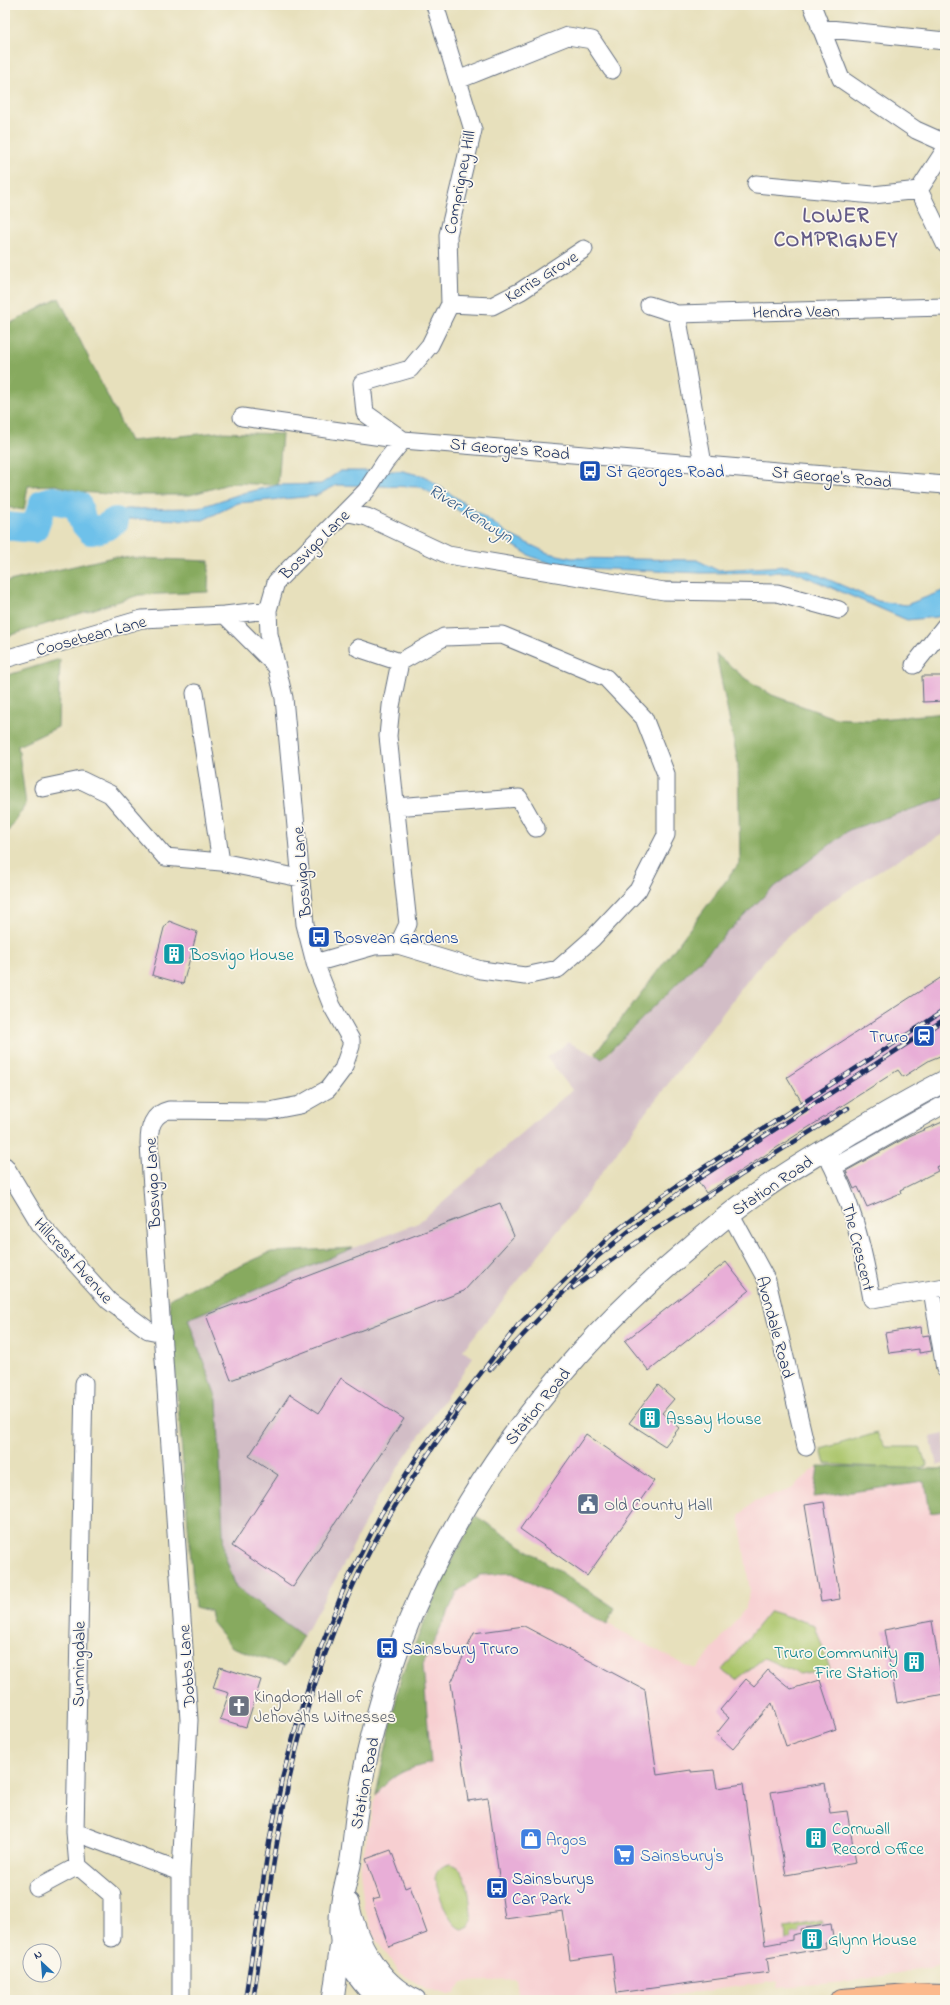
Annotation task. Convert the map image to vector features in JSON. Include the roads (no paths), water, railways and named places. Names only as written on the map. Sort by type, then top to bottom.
[{"type":"highway","points":[[842,2000],[909,1996],[945,1996]]},
{"type":"street","name":"Comprigney Hill","points":[[403,440],[365,412],[362,383],[410,369],[430,345],[450,304],[448,235],[473,130],[435,5]]},
{"type":"street","points":[[812,5],[841,79],[916,130],[945,143]]},
{"type":"street","points":[[820,28],[945,41]]},
{"type":"street","points":[[458,80],[568,36],[592,40],[612,70]]},
{"type":"street","points":[[919,190],[945,150]]},
{"type":"street","points":[[756,184],[873,195],[919,190]]},
{"type":"street","points":[[919,190],[945,244]]},
{"type":"street","name":"Kerris Grove","points":[[450,304],[492,306],[521,292],[584,249]]},
{"type":"street","name":"Hendra Vean","points":[[649,305],[678,314],[945,307]]},
{"type":"street","points":[[678,314],[703,464]]},
{"type":"street","name":"St George's Road","points":[[242,417],[403,440],[945,485]]},
{"type":"street","name":"Bosvigo Lane","points":[[162,1332],[148,1144],[149,1129],[156,1117],[161,1112],[169,1110],[269,1111],[300,1105],[328,1089],[343,1069],[351,1046],[351,1040],[332,1006],[314,963],[305,924],[300,878],[293,777],[284,698],[275,665],[269,634],[268,610],[276,582],[366,491],[385,462],[403,440]]},
{"type":"street","points":[[345,512],[367,517],[448,555],[664,591],[777,593],[839,610]]},
{"type":"street","name":"Coosebean Lane","points":[[5,659],[142,619],[225,615],[268,610]]},
{"type":"street","points":[[225,615],[275,665]]},
{"type":"street","points":[[914,665],[945,626]]},
{"type":"street","points":[[314,963],[374,946],[398,945],[481,970],[525,976],[558,969],[592,939],[638,890],[666,835],[666,774],[644,718],[606,678],[502,635],[444,637],[400,662],[358,648]]},
{"type":"street","points":[[398,945],[408,924],[394,807],[388,736],[391,706],[400,662]]},
{"type":"street","points":[[195,693],[221,862]]},
{"type":"street","points":[[43,788],[80,780],[110,794],[165,857],[221,862],[300,878]]},
{"type":"street","points":[[394,807],[519,798],[536,828]]},
{"type":"street","name":"Station Road","points":[[378,2000],[360,1980],[341,1943],[340,1912],[350,1863],[358,1808],[369,1752],[396,1654],[439,1554],[468,1503],[508,1441],[551,1386],[596,1334],[652,1278],[730,1213],[764,1188],[829,1159],[915,1096],[945,1081]]},
{"type":"street","points":[[829,1159],[945,1104]]},
{"type":"street","name":"The Crescent","points":[[829,1159],[843,1186],[856,1222],[872,1299],[938,1288]]},
{"type":"street","name":"Hillcrest Avenue","points":[[5,1166],[40,1224],[109,1301],[148,1330],[162,1332]]},
{"type":"street","name":"Avondale Road","points":[[730,1213],[767,1281],[806,1447]]},
{"type":"street","points":[[938,1288],[945,1369]]},
{"type":"street","name":"Dobbs Lane","points":[[162,1332],[190,1720],[181,1872],[181,2000]]},
{"type":"street","name":"Sunningdale","points":[[78,1866],[75,1832],[84,1383]]},
{"type":"street","points":[[75,1832],[181,1872]]},
{"type":"street","points":[[37,1888],[78,1866],[112,1895],[112,1938]]},
{"type":"street","name":"Station Road","points":[[344,1887],[351,1917],[367,1955],[395,1988],[415,2000]]},
{"type":"street","points":[[333,2000],[341,1943]]},
{"type":"water","points":[[340,471],[403,471],[426,477],[512,536],[548,553],[572,558],[697,560],[717,570],[786,566],[809,571],[878,601],[906,605],[945,590],[945,614],[937,617],[907,620],[795,572],[701,573],[563,567],[532,557],[421,487],[337,485],[315,496],[238,503],[203,520],[126,519],[104,532],[88,530],[83,522],[96,525],[125,509],[198,508],[243,493],[278,485],[321,484]]},
{"type":"waterway","name":"River Kenwyn","points":[[5,526],[34,529],[43,503],[53,500],[78,505],[83,522],[91,531],[104,528],[115,521]]},
{"type":"railway","points":[[245,2000],[269,1843],[282,1779],[299,1716],[321,1647],[346,1583],[381,1514],[422,1449],[519,1324],[610,1236],[652,1203],[694,1174],[945,1010]]},
{"type":"railway","points":[[490,1370],[597,1257],[640,1222],[698,1179],[945,1019]]},
{"type":"railway","points":[[573,1288],[655,1229],[848,1108]]},
{"type":"railway","points":[[253,2000],[287,1790],[302,1726],[322,1664],[346,1602],[374,1543],[416,1472],[463,1405]]},
{"type":"place","name":"St Georges Road","points":[[590,471]]},
{"type":"place","name":"Bosvean Gardens","points":[[319,937]]},
{"type":"place","name":"Bosvigo House","points":[[174,954]]},
{"type":"place","name":"Truro","points":[[924,1036]]},
{"type":"place","name":"Assay House","points":[[650,1418]]},
{"type":"place","name":"Old County Hall","points":[[588,1504]]},
{"type":"place","name":"Sainsbury Truro","points":[[387,1648]]},
{"type":"place","name":"Truro Community Fire Station","points":[[914,1662]]},
{"type":"place","name":"Kingdom Hall of Jehovahs Witnesses","points":[[239,1706]]},
{"type":"place","name":"Cornwall Record Office","points":[[816,1838]]},
{"type":"place","name":"Argos","points":[[531,1839]]},
{"type":"place","name":"Sainsbury's","points":[[624,1855]]},
{"type":"place","name":"Sainsburys Car Park","points":[[497,1888]]},
{"type":"place","name":"Glynn House","points":[[812,1939]]},
{"type":"district","name":"LOWER COMPRIGNEY","points":[[836,227]]}]
